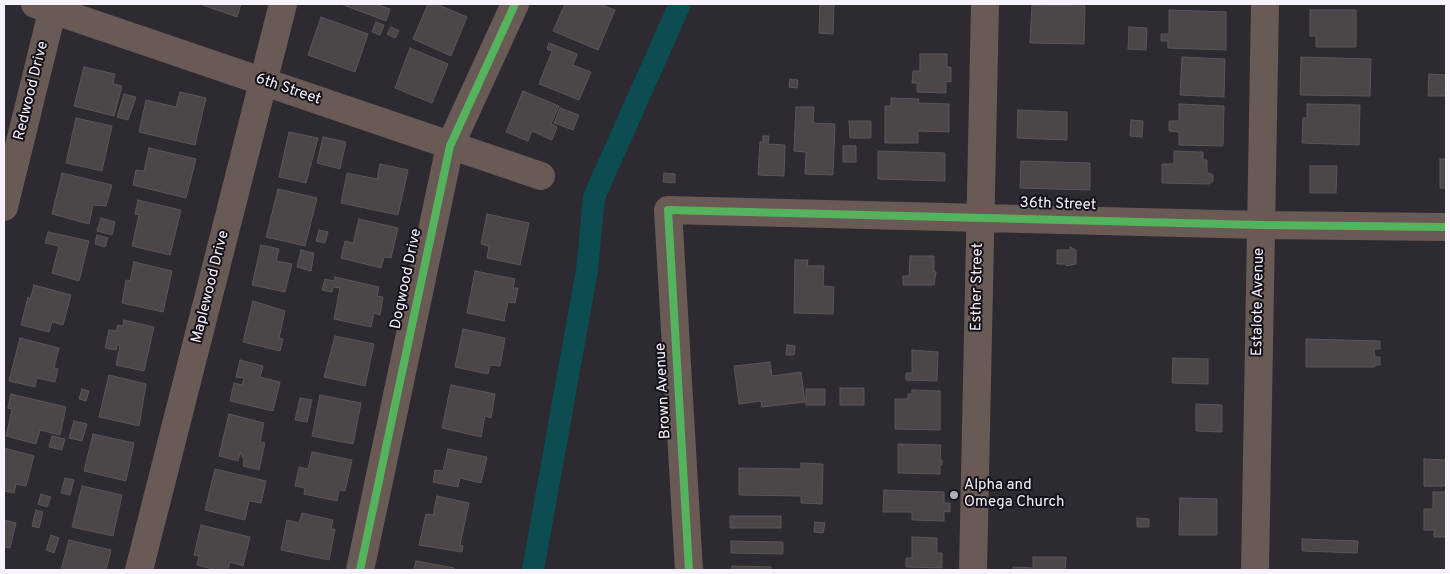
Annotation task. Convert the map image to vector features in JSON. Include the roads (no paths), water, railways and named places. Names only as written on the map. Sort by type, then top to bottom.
[{"type":"street","name":"Maplewood Drive","points":[[139,570],[282,4]]},
{"type":"street","name":"Dogwood Drive","points":[[360,570],[450,146],[515,4]]},
{"type":"street","name":"Esther Street","points":[[973,570],[985,4]]},
{"type":"street","name":"Estalote Avenue","points":[[1255,570],[1265,4]]},
{"type":"street","name":"6th Street","points":[[47,6],[541,176]]},
{"type":"street","name":"Redwood Drive","points":[[4,207],[47,6]]},
{"type":"street","name":"36th Street","points":[[668,210],[1446,227]]},
{"type":"street","name":"Brown Avenue","points":[[668,210],[688,570]]},
{"type":"waterway","points":[[533,570],[587,270],[594,197],[680,4]]},
{"type":"place","name":"Alpha and Omega Church","points":[[954,495]]}]
